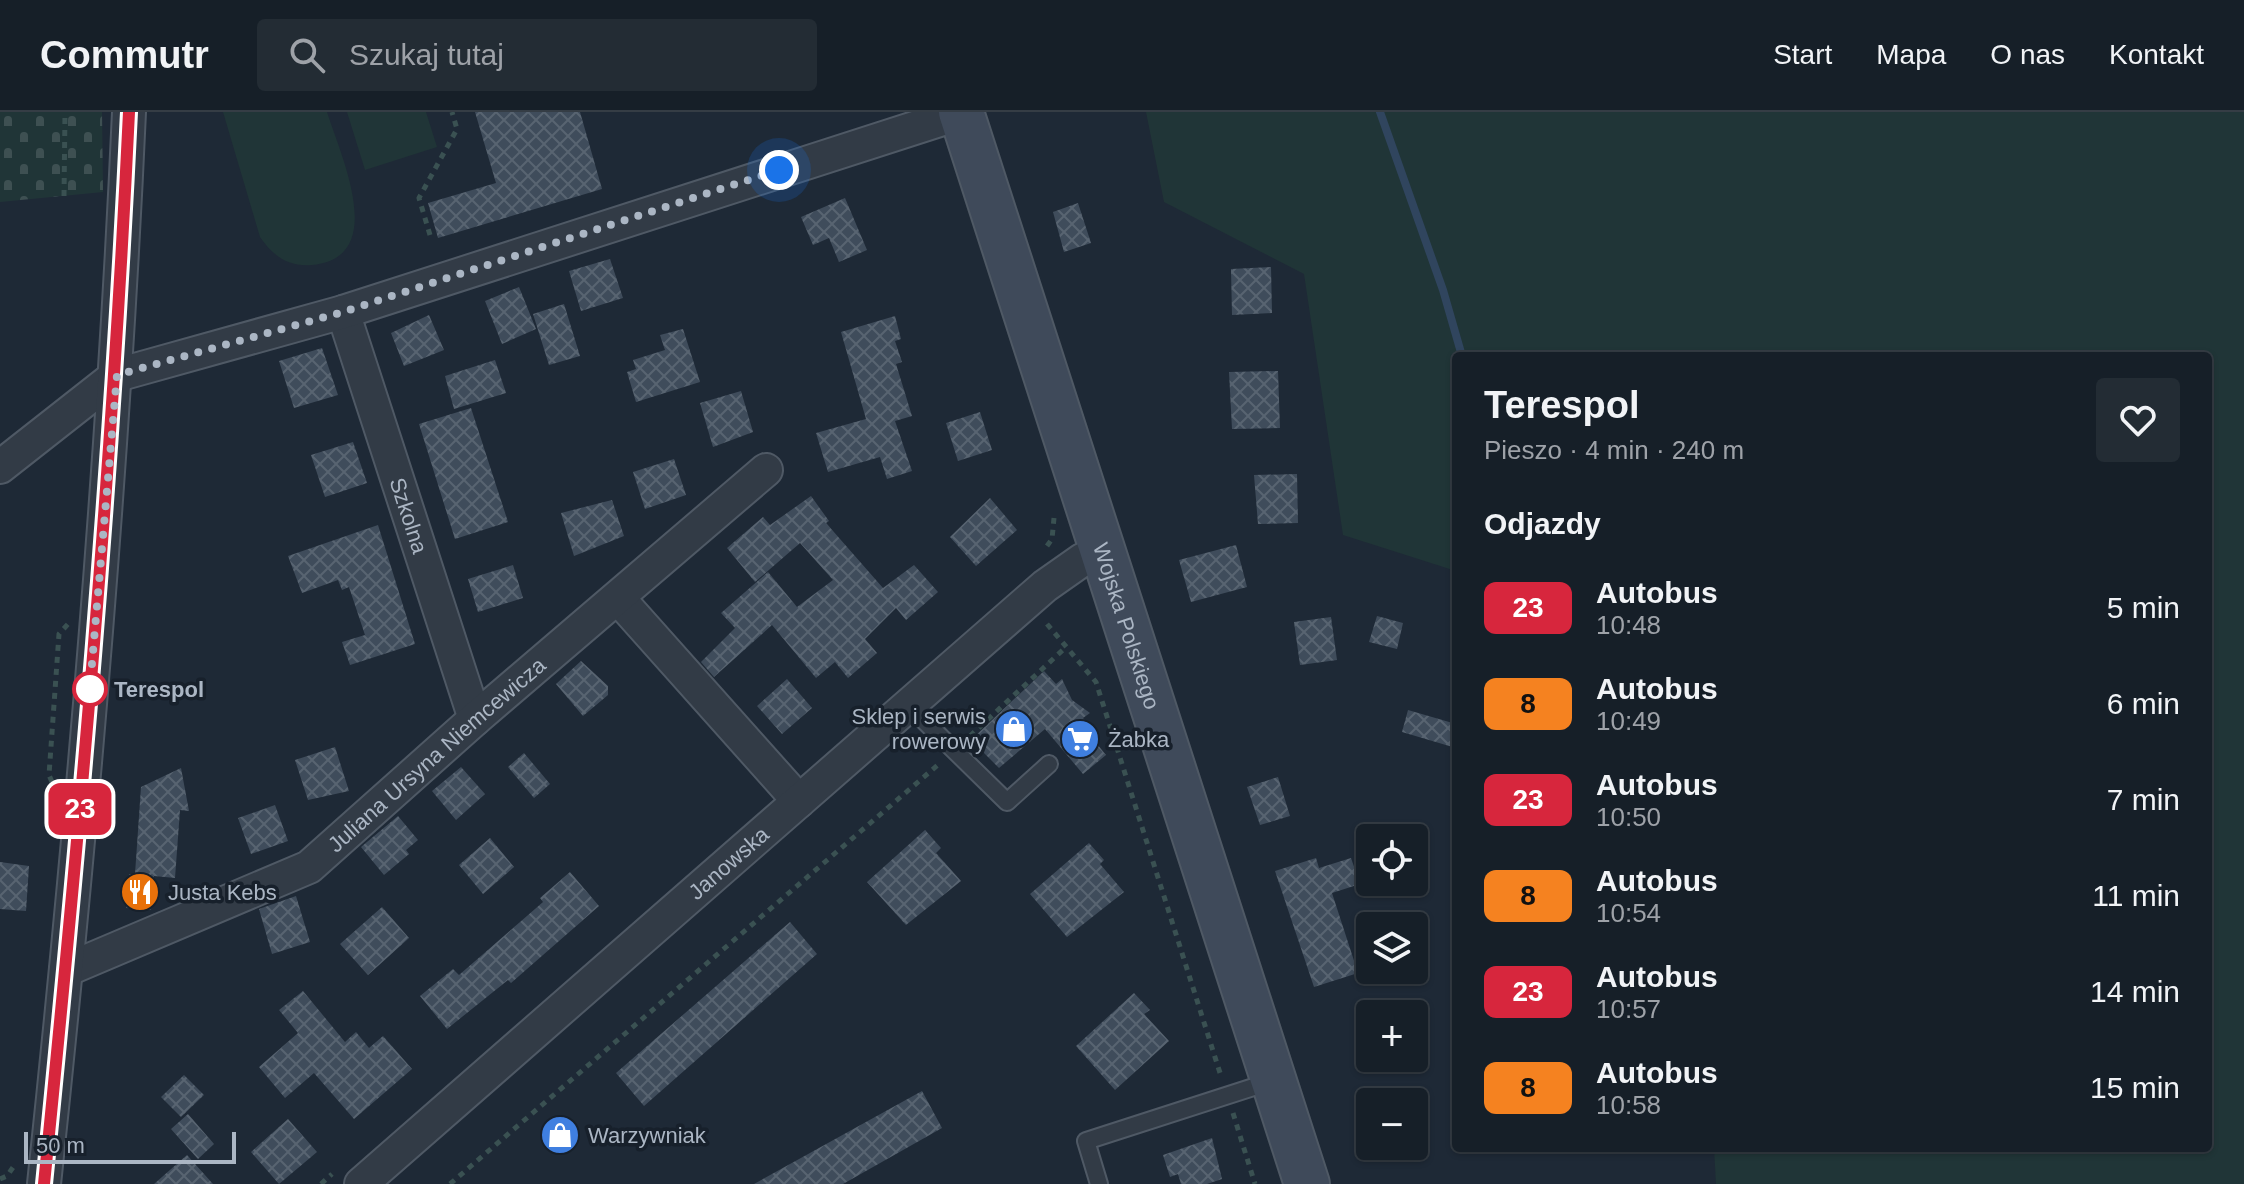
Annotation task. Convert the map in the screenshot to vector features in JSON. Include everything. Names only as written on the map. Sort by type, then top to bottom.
[{"type":"main road","name":"Wojska Polskiego","points":[[961,112],[1307,1184]]},
{"type":"street","points":[[44,1184],[66,970],[117,375],[129,112]]},
{"type":"street","points":[[0,467],[117,375],[343,312],[961,112]]},
{"type":"street","name":"Szkolna","points":[[343,312],[475,719]]},
{"type":"street","name":"Juliana Ursyna Niemcewicza","points":[[66,970],[309,867],[475,719],[766,470]]},
{"type":"street","name":"Janowska","points":[[361,1184],[1028,601],[1082,560],[1101,551]]},
{"type":"street","points":[[618,598],[799,801]]},
{"type":"lane","points":[[908,705],[1007,802],[1049,764]]},
{"type":"lane","points":[[1099,1184],[1086,1141],[1274,1081]]},
{"type":"path","points":[[64,196],[65,112]]},
{"type":"path","points":[[430,235],[419,198],[457,129],[452,112]]},
{"type":"path","points":[[1045,550],[1052,539],[1054,510]]},
{"type":"path","points":[[1028,601],[1096,682],[1255,1184]]},
{"type":"path","points":[[450,1184],[954,751],[1066,647]]},
{"type":"green space","points":[[0,112],[102,112],[103,192],[0,202]]},
{"type":"green space","points":[[223,112],[327,112],[354,202],[354,225],[349,244],[336,258],[312,265],[296,264],[282,259],[265,244],[260,237]]},
{"type":"green space","points":[[347,112],[426,112],[437,147],[365,170]]},
{"type":"green space","points":[[1146,112],[2244,112],[2244,1184],[1716,1184],[1714,1152],[2212,1152],[2212,352],[1452,352],[1452,570],[1343,535],[1304,274],[1164,202]]},
{"type":"building","points":[[475,112],[580,112],[602,189],[438,238],[428,203],[496,183]]},
{"type":"building","points":[[845,198],[867,250],[839,262],[829,238],[813,245],[801,217]]},
{"type":"building","points":[[1078,203],[1091,243],[1064,252],[1053,212]]},
{"type":"building","points":[[610,259],[623,298],[581,311],[569,271]]},
{"type":"building","points":[[1271,267],[1272,313],[1232,315],[1231,269]]},
{"type":"building","points":[[519,287],[536,329],[502,344],[485,301]]},
{"type":"building","points":[[564,304],[580,356],[549,365],[533,314]]},
{"type":"building","points":[[429,315],[444,350],[404,366],[391,333]]},
{"type":"building","points":[[895,316],[901,339],[895,341],[902,362],[896,364],[912,416],[895,421],[912,471],[887,479],[880,457],[828,472],[816,433],[866,419],[841,332]]},
{"type":"building","points":[[683,329],[700,382],[636,402],[627,372],[636,369],[633,360],[665,350],[660,335]]},
{"type":"building","points":[[322,348],[338,395],[294,408],[279,361]]},
{"type":"building","points":[[495,360],[506,393],[454,409],[445,376]]},
{"type":"building","points":[[1278,371],[1280,428],[1232,429],[1229,372]]},
{"type":"building","points":[[741,391],[753,432],[713,447],[700,403]]},
{"type":"building","points":[[471,408],[508,522],[455,539],[419,424]]},
{"type":"building","points":[[980,412],[992,450],[958,461],[946,423]]},
{"type":"building","points":[[353,442],[367,483],[325,497],[311,455]]},
{"type":"building","points":[[674,459],[686,495],[645,509],[633,472]]},
{"type":"building","points":[[1297,474],[1298,523],[1258,524],[1254,475]]},
{"type":"building","points":[[811,496],[829,521],[826,523],[883,588],[914,565],[938,592],[906,620],[896,608],[865,639],[877,653],[848,678],[835,662],[816,678],[772,625],[714,677],[701,662],[735,628],[721,613],[768,572],[797,607],[833,580],[800,543],[755,582],[727,548],[763,517],[770,525]]},
{"type":"building","points":[[990,498],[1017,530],[976,566],[950,537]]},
{"type":"building","points":[[612,500],[624,536],[574,556],[561,513]]},
{"type":"building","points":[[378,525],[415,644],[350,665],[342,642],[365,635],[349,587],[342,590],[338,580],[302,593],[288,556]]},
{"type":"building","points":[[1236,545],[1247,587],[1191,602],[1179,560]]},
{"type":"building","points":[[513,565],[523,598],[478,612],[468,579]]},
{"type":"building","points":[[1377,616],[1403,623],[1397,649],[1369,642]]},
{"type":"building","points":[[1331,617],[1337,660],[1300,665],[1294,622]]},
{"type":"building","points":[[581,661],[608,686],[608,695],[583,716],[556,684]]},
{"type":"building","name":"Sklep i serwis rowerowy","points":[[1044,671],[1056,684],[1062,679],[1072,700],[1090,713],[1083,718],[1097,734],[1092,738],[1106,755],[1083,774],[1045,729],[999,768],[971,740]]},
{"type":"building","points":[[787,679],[812,708],[782,734],[757,706]]},
{"type":"building","points":[[1408,710],[1452,723],[1452,747],[1402,732]]},
{"type":"building","points":[[335,747],[349,791],[308,800],[295,760]]},
{"type":"building","points":[[524,753],[550,784],[534,798],[508,767]]},
{"type":"building","points":[[461,767],[485,794],[456,820],[432,791]]},
{"type":"building","points":[[181,768],[189,811],[180,810],[175,878],[154,876],[151,910],[126,908],[129,874],[139,875],[135,874],[141,787]]},
{"type":"building","points":[[1278,777],[1290,816],[1260,825],[1247,787]]},
{"type":"building","points":[[275,805],[288,841],[251,854],[238,818]]},
{"type":"building","points":[[398,816],[418,840],[406,850],[409,854],[384,875],[361,847]]},
{"type":"building","points":[[925,830],[941,848],[936,853],[961,881],[906,925],[867,882]]},
{"type":"building","points":[[490,838],[514,867],[483,894],[459,865]]},
{"type":"building","points":[[1089,843],[1104,860],[1100,864],[1124,892],[1067,937],[1030,894]]},
{"type":"building","points":[[1316,858],[1319,868],[1351,858],[1356,885],[1332,893],[1356,974],[1314,987],[1275,871]]},
{"type":"building","points":[[0,862],[29,866],[26,911],[0,909]]},
{"type":"building","points":[[570,872],[599,906],[511,983],[508,980],[447,1029],[420,996],[453,969],[459,975],[543,902],[540,898]]},
{"type":"building","points":[[296,896],[310,942],[272,954],[259,909]]},
{"type":"building","points":[[382,907],[409,938],[368,975],[340,944]]},
{"type":"building","points":[[790,922],[817,954],[644,1106],[616,1073]]},
{"type":"building","points":[[303,991],[345,1042],[356,1032],[369,1048],[383,1036],[412,1069],[354,1119],[314,1073],[285,1098],[259,1067],[298,1033],[279,1010]]},
{"type":"building","points":[[1134,993],[1150,1010],[1144,1014],[1169,1041],[1115,1090],[1076,1046]]},
{"type":"building","points":[[184,1075],[204,1095],[181,1117],[161,1097]]},
{"type":"building","points":[[922,1091],[942,1128],[843,1184],[754,1184]]},
{"type":"building","points":[[188,1114],[214,1144],[198,1159],[171,1129]]},
{"type":"building","points":[[288,1119],[317,1152],[279,1184],[251,1152]]},
{"type":"building","points":[[1212,1138],[1222,1179],[1207,1184],[1181,1184],[1178,1174],[1170,1177],[1163,1155]]},
{"type":"building","points":[[187,1155],[213,1184],[154,1184]]},
{"type":"waterway","points":[[1380,112],[1443,290],[1461,352]]},
{"type":"bus line","name":"23","points":[[44,1184],[66,970],[117,375],[129,112]]},
{"type":"place","name":"Terespol","points":[[90,689]]},
{"type":"place","name":"Sklep i serwis rowerowy","points":[[1014,729]]},
{"type":"place","name":"Żabka","points":[[1080,739]]},
{"type":"place","name":"Justa Kebs","points":[[140,892]]},
{"type":"place","name":"Warzywniak","points":[[560,1135]]},
{"type":"route","points":[[90,689],[89,698],[117,375],[343,312],[779,170]]}]
